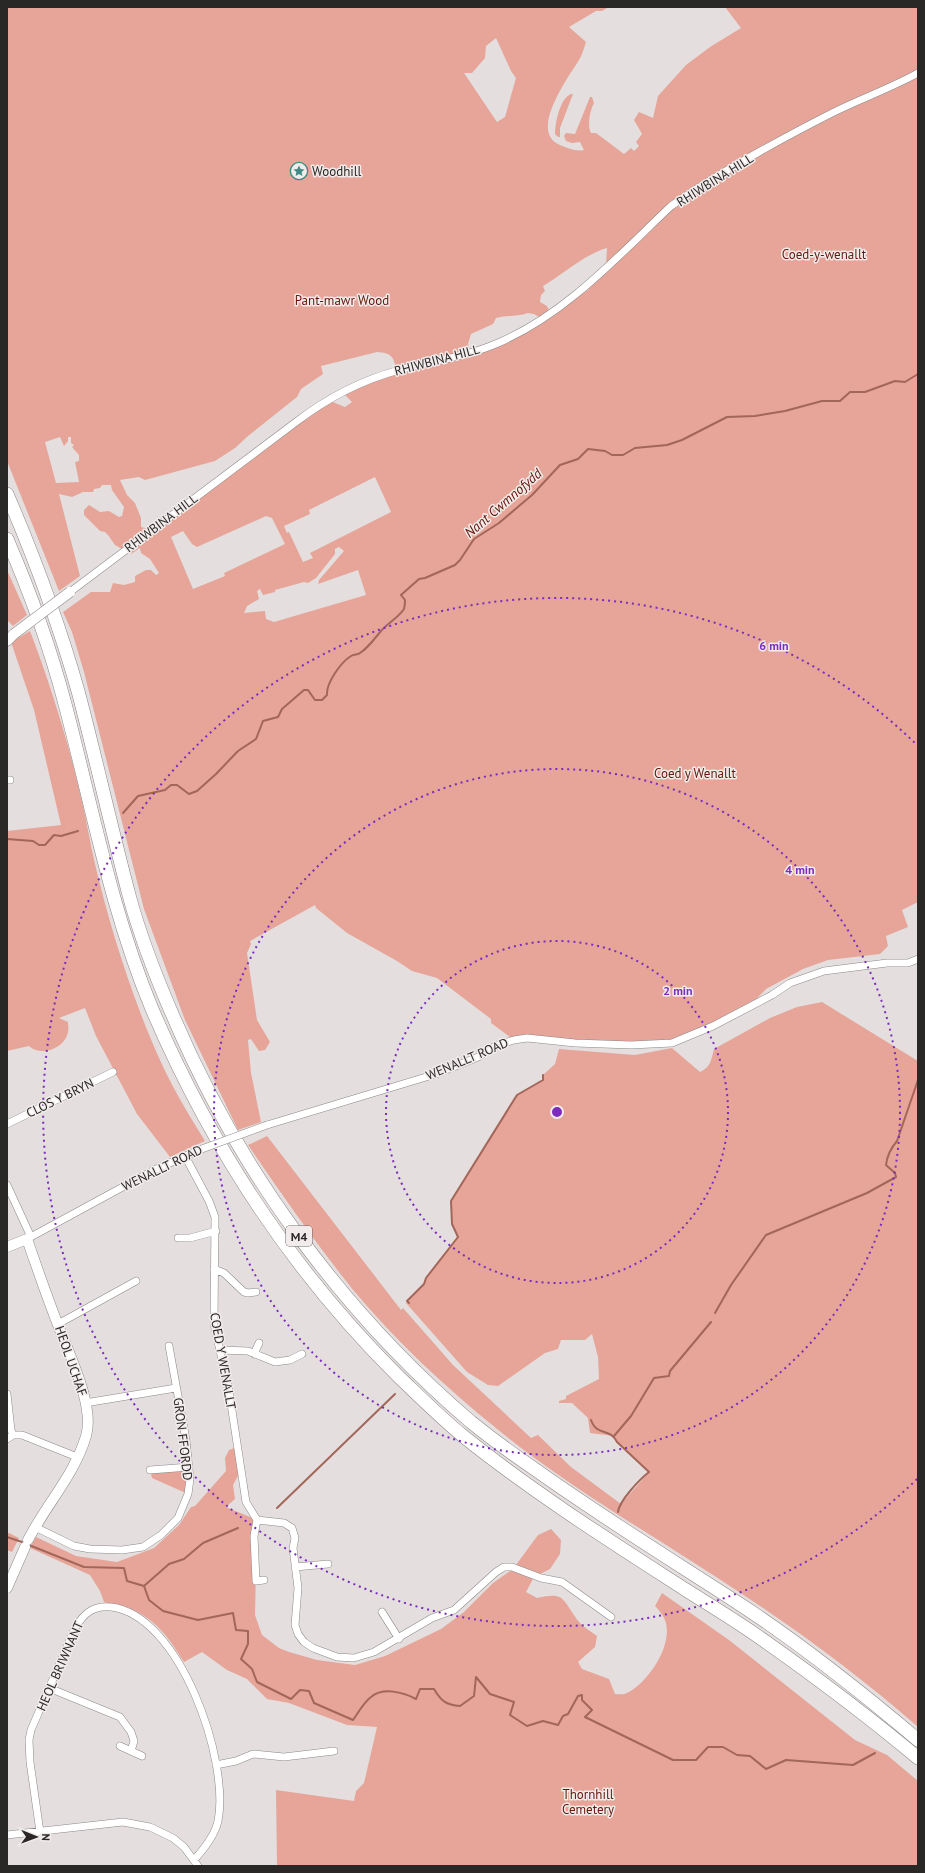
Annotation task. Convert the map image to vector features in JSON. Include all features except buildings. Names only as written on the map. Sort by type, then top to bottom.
[{"type":"highway","name":"M4","points":[[7,494],[50,600],[90,739],[130,897],[142,936],[166,998],[202,1080],[217,1108],[260,1180],[311,1253],[382,1336],[472,1423],[575,1497],[784,1634],[862,1692],[918,1740]]},
{"type":"highway","name":"M4","points":[[7,538],[36,609],[47,642],[64,700],[115,903],[151,1006],[198,1105],[246,1189],[300,1266],[352,1329],[425,1402],[459,1433],[553,1503],[765,1641],[918,1758]]},
{"type":"street","name":"RHIWBINA HILL","points":[[11,637],[323,403],[342,392],[397,370],[471,353],[498,343],[527,328],[589,283],[671,206],[718,175],[832,113],[918,73]]},
{"type":"street","name":"WENALLT ROAD","points":[[7,1247],[29,1238],[154,1170],[199,1150],[267,1125],[436,1074],[478,1057],[497,1045],[527,1038],[575,1043],[631,1045],[672,1043],[713,1026],[772,995],[790,983],[824,971],[886,963],[908,963],[918,959]]},
{"type":"street","name":"CLOS Y BRYN","points":[[7,1124],[113,1072]]},
{"type":"street","name":"COED Y WENALLT","points":[[185,1156],[213,1210],[216,1231],[213,1314],[229,1392],[246,1502],[257,1520]]},
{"type":"street","points":[[7,1184],[29,1238]]},
{"type":"street","points":[[178,1238],[190,1238],[216,1231]]},
{"type":"street","name":"HEOL UCHAF","points":[[7,1588],[35,1527],[69,1474],[86,1436],[88,1423],[78,1375],[58,1324],[29,1238]]},
{"type":"street","points":[[214,1269],[224,1273],[244,1292],[256,1292]]},
{"type":"street","points":[[58,1324],[136,1281]]},
{"type":"street","points":[[254,1354],[259,1343]]},
{"type":"street","points":[[169,1346],[176,1388]]},
{"type":"street","points":[[220,1350],[239,1350],[274,1362],[282,1362],[302,1354]]},
{"type":"street","name":"GRON FFORDD","points":[[35,1527],[74,1546],[90,1549],[122,1550],[143,1547],[161,1535],[178,1518],[188,1494],[189,1467],[176,1388],[85,1403]]},
{"type":"street","points":[[7,1394],[11,1430],[10,1437],[22,1435],[77,1457]]},
{"type":"street","points":[[150,1470],[189,1467]]},
{"type":"street","points":[[264,1580],[256,1581],[254,1536],[257,1520],[284,1523],[292,1528],[295,1538],[295,1567],[298,1588],[295,1625],[300,1638],[308,1645],[337,1657],[354,1658],[374,1652],[399,1639],[432,1618],[454,1610],[504,1567],[512,1567],[541,1578],[562,1582],[610,1617]]},
{"type":"street","points":[[295,1567],[328,1564]]},
{"type":"street","name":"HEOL BRIWNANT","points":[[40,1832],[30,1762],[29,1740],[31,1730],[75,1628],[82,1616],[98,1606],[120,1608],[150,1626],[162,1640],[178,1664],[202,1711],[210,1733],[216,1764],[220,1803],[218,1823],[196,1863]]},
{"type":"street","points":[[382,1612],[399,1639]]},
{"type":"street","points":[[50,1688],[120,1717],[131,1732],[134,1741],[131,1751]]},
{"type":"street","points":[[120,1746],[142,1756]]},
{"type":"street","points":[[216,1764],[236,1761],[253,1754],[284,1757],[334,1751]]},
{"type":"street","points":[[7,1835],[123,1822],[150,1827],[173,1838],[184,1847],[196,1863]]},
{"type":"green space","points":[[7,7],[609,7],[602,11],[596,11],[569,27],[586,42],[580,58],[553,104],[549,117],[548,129],[551,138],[560,145],[575,150],[584,150],[580,142],[572,143],[566,141],[564,136],[566,133],[575,134],[590,97],[592,97],[594,103],[591,110],[589,126],[591,133],[596,133],[624,154],[631,148],[634,151],[639,146],[636,142],[642,134],[634,120],[639,112],[653,118],[658,96],[686,65],[710,47],[741,28],[725,7],[918,7],[918,902],[902,910],[908,927],[886,936],[888,946],[880,954],[828,960],[803,969],[766,989],[749,1007],[672,1043],[514,1040],[491,1023],[491,1019],[437,978],[412,971],[347,933],[316,908],[315,905],[250,941],[251,944],[247,953],[257,1020],[270,1042],[265,1050],[259,1051],[251,1039],[248,1040],[251,1073],[261,1122],[238,1130],[185,1020],[144,909],[84,672],[72,632],[63,612],[91,592],[110,592],[113,583],[124,585],[135,582],[135,576],[146,570],[151,570],[156,575],[159,573],[150,559],[141,553],[140,548],[131,554],[115,545],[105,532],[100,531],[84,515],[84,510],[89,505],[100,512],[109,511],[119,517],[122,516],[124,507],[112,490],[111,485],[102,485],[100,488],[94,489],[93,492],[83,492],[72,497],[59,494],[80,576],[59,591],[7,461]],"holes":[[[496,38],[511,71],[516,78],[505,117],[497,122],[464,73],[472,73],[485,58],[486,46]],[[607,248],[606,265],[588,290],[550,313],[547,306],[540,302],[541,295],[545,291],[543,286],[590,255]],[[528,313],[534,314],[541,318],[471,353],[468,344],[471,334],[493,324],[496,318]],[[377,352],[389,354],[393,358],[396,370],[343,393],[352,402],[345,407],[328,400],[152,530],[141,527],[141,518],[135,503],[127,495],[120,480],[139,477],[145,480],[215,461],[235,448],[297,397],[301,389],[323,374],[321,366]],[[60,437],[64,446],[68,441],[68,437],[71,437],[71,443],[74,445],[72,447],[79,455],[79,461],[75,462],[79,482],[56,483],[45,442]],[[375,477],[391,512],[310,553],[313,558],[303,562],[289,532],[287,533],[284,526],[310,514],[309,510]],[[266,516],[272,518],[285,544],[224,573],[225,576],[193,589],[171,537],[183,531],[192,544],[197,547]],[[339,547],[344,551],[319,580],[318,584],[358,570],[366,595],[274,622],[266,619],[265,611],[244,613],[247,606],[259,599],[257,591],[260,589],[263,595],[304,582],[308,583],[316,578],[335,554],[335,549]]]},
{"type":"green space","points":[[573,94],[560,128],[560,137],[558,137],[555,134],[559,111],[564,100]]},
{"type":"green space","points":[[7,570],[27,615],[13,626],[7,620]]},
{"type":"green space","points":[[30,631],[65,737],[77,780],[101,887],[129,983],[161,1063],[205,1141],[170,1157],[137,1114],[96,1036],[85,1008],[59,1018],[68,1022],[68,1030],[66,1038],[62,1043],[52,1050],[39,1051],[29,1046],[7,1051],[7,831],[61,825],[34,710],[11,642]]},
{"type":"green space","points":[[822,1002],[918,1061],[918,1727],[854,1674],[788,1625],[555,1473],[496,1428],[458,1396],[404,1346],[354,1291],[326,1255],[248,1145],[267,1136],[401,1310],[403,1308],[453,1365],[531,1438],[538,1435],[571,1467],[621,1504],[649,1472],[617,1442],[614,1436],[590,1433],[588,1418],[572,1403],[559,1403],[559,1401],[566,1399],[566,1396],[599,1379],[598,1357],[592,1334],[585,1340],[561,1340],[558,1349],[545,1353],[498,1386],[488,1385],[467,1372],[406,1303],[424,1284],[426,1278],[458,1237],[452,1224],[451,1201],[517,1095],[542,1080],[543,1075],[555,1064],[559,1049],[635,1055],[672,1048],[700,1072],[708,1065],[714,1049],[770,1018],[797,1007]]},
{"type":"green space","name":"Thornhill Cemetery","points":[[237,1447],[241,1470],[233,1485],[235,1499],[226,1507],[257,1520],[255,1615],[262,1635],[279,1648],[317,1660],[355,1665],[385,1656],[441,1629],[464,1612],[493,1583],[513,1569],[538,1535],[551,1529],[561,1540],[560,1554],[550,1569],[534,1577],[526,1592],[537,1598],[558,1596],[565,1601],[578,1621],[597,1636],[595,1647],[578,1662],[582,1669],[609,1679],[615,1694],[626,1694],[635,1688],[651,1671],[663,1650],[667,1628],[664,1618],[655,1606],[662,1593],[729,1640],[855,1740],[887,1755],[918,1781],[918,1866],[277,1866],[276,1790],[354,1801],[356,1791],[364,1783],[377,1727],[347,1725],[289,1703],[267,1699],[247,1679],[227,1670],[202,1652],[184,1662],[167,1637],[147,1618],[126,1607],[104,1602],[100,1591],[90,1575],[30,1548],[36,1537],[76,1556],[117,1562],[154,1548],[179,1525],[191,1507],[195,1506],[226,1471],[225,1458],[229,1450]]},
{"type":"green space","points":[[189,1467],[188,1494],[152,1478],[150,1470]]},
{"type":"green space","points":[[7,1532],[19,1538],[12,1552],[7,1550]]},
{"type":"waterway","name":"Nant Cwmnofydd","points":[[123,813],[138,796],[165,790],[171,785],[177,785],[189,794],[197,791],[238,751],[256,739],[263,721],[278,717],[282,709],[304,690],[308,690],[315,700],[322,700],[327,695],[327,690],[335,673],[343,663],[351,656],[359,654],[366,648],[404,609],[405,600],[401,595],[419,579],[425,578],[455,565],[474,539],[499,523],[532,495],[560,465],[578,459],[588,449],[605,451],[612,455],[623,455],[635,448],[667,445],[682,440],[727,417],[755,416],[785,411],[822,401],[840,401],[850,392],[865,392],[895,381],[905,382],[918,374]]},
{"type":"waterway","name":"Nant Cwmnofydd","points":[[7,839],[33,841],[39,845],[45,845],[54,835],[61,836],[78,831]]},
{"type":"waterway","points":[[409,1303],[407,1301],[424,1284],[426,1278],[458,1237],[452,1224],[451,1201],[517,1095],[543,1080],[543,1075]]},
{"type":"waterway","points":[[715,1313],[731,1285],[766,1235],[867,1193],[896,1177],[895,1173],[886,1165],[890,1152],[897,1141],[918,1080]]},
{"type":"waterway","points":[[614,1436],[631,1416],[654,1378],[669,1376],[670,1371],[711,1322]]},
{"type":"waterway","points":[[277,1508],[395,1394]]},
{"type":"waterway","points":[[591,1420],[597,1428],[614,1437],[617,1442],[649,1472],[626,1496],[619,1507],[618,1512]]},
{"type":"waterway","points":[[144,1586],[169,1564],[184,1559],[203,1543],[238,1528]]},
{"type":"waterway","points":[[7,1537],[25,1543]]},
{"type":"waterway","points":[[29,1545],[84,1567],[124,1568],[127,1581],[144,1586],[149,1600],[163,1611],[198,1620],[233,1613],[236,1630],[248,1631],[248,1644],[241,1659],[252,1669],[257,1682],[291,1699],[300,1690],[309,1691],[314,1703],[353,1720],[368,1699],[376,1694],[387,1691],[405,1694],[416,1699],[420,1689],[434,1689],[444,1702],[451,1705],[460,1706],[474,1696],[476,1677],[490,1694],[514,1702],[510,1715],[527,1726],[543,1721],[558,1725],[563,1716],[568,1714],[578,1696],[582,1695],[582,1700],[592,1710],[585,1717],[673,1760],[696,1760],[708,1747],[723,1747],[737,1755],[750,1756],[766,1769],[786,1760],[853,1765],[875,1753]]},
{"type":"place","name":"Woodhill","points":[[299,171]]},
{"type":"park label","name":"Coed-y-wenallt","points":[[824,254]]},
{"type":"park label","name":"Pant-mawr Wood","points":[[342,300]]},
{"type":"park label","name":"Coed y Wenallt","points":[[695,773]]}]
